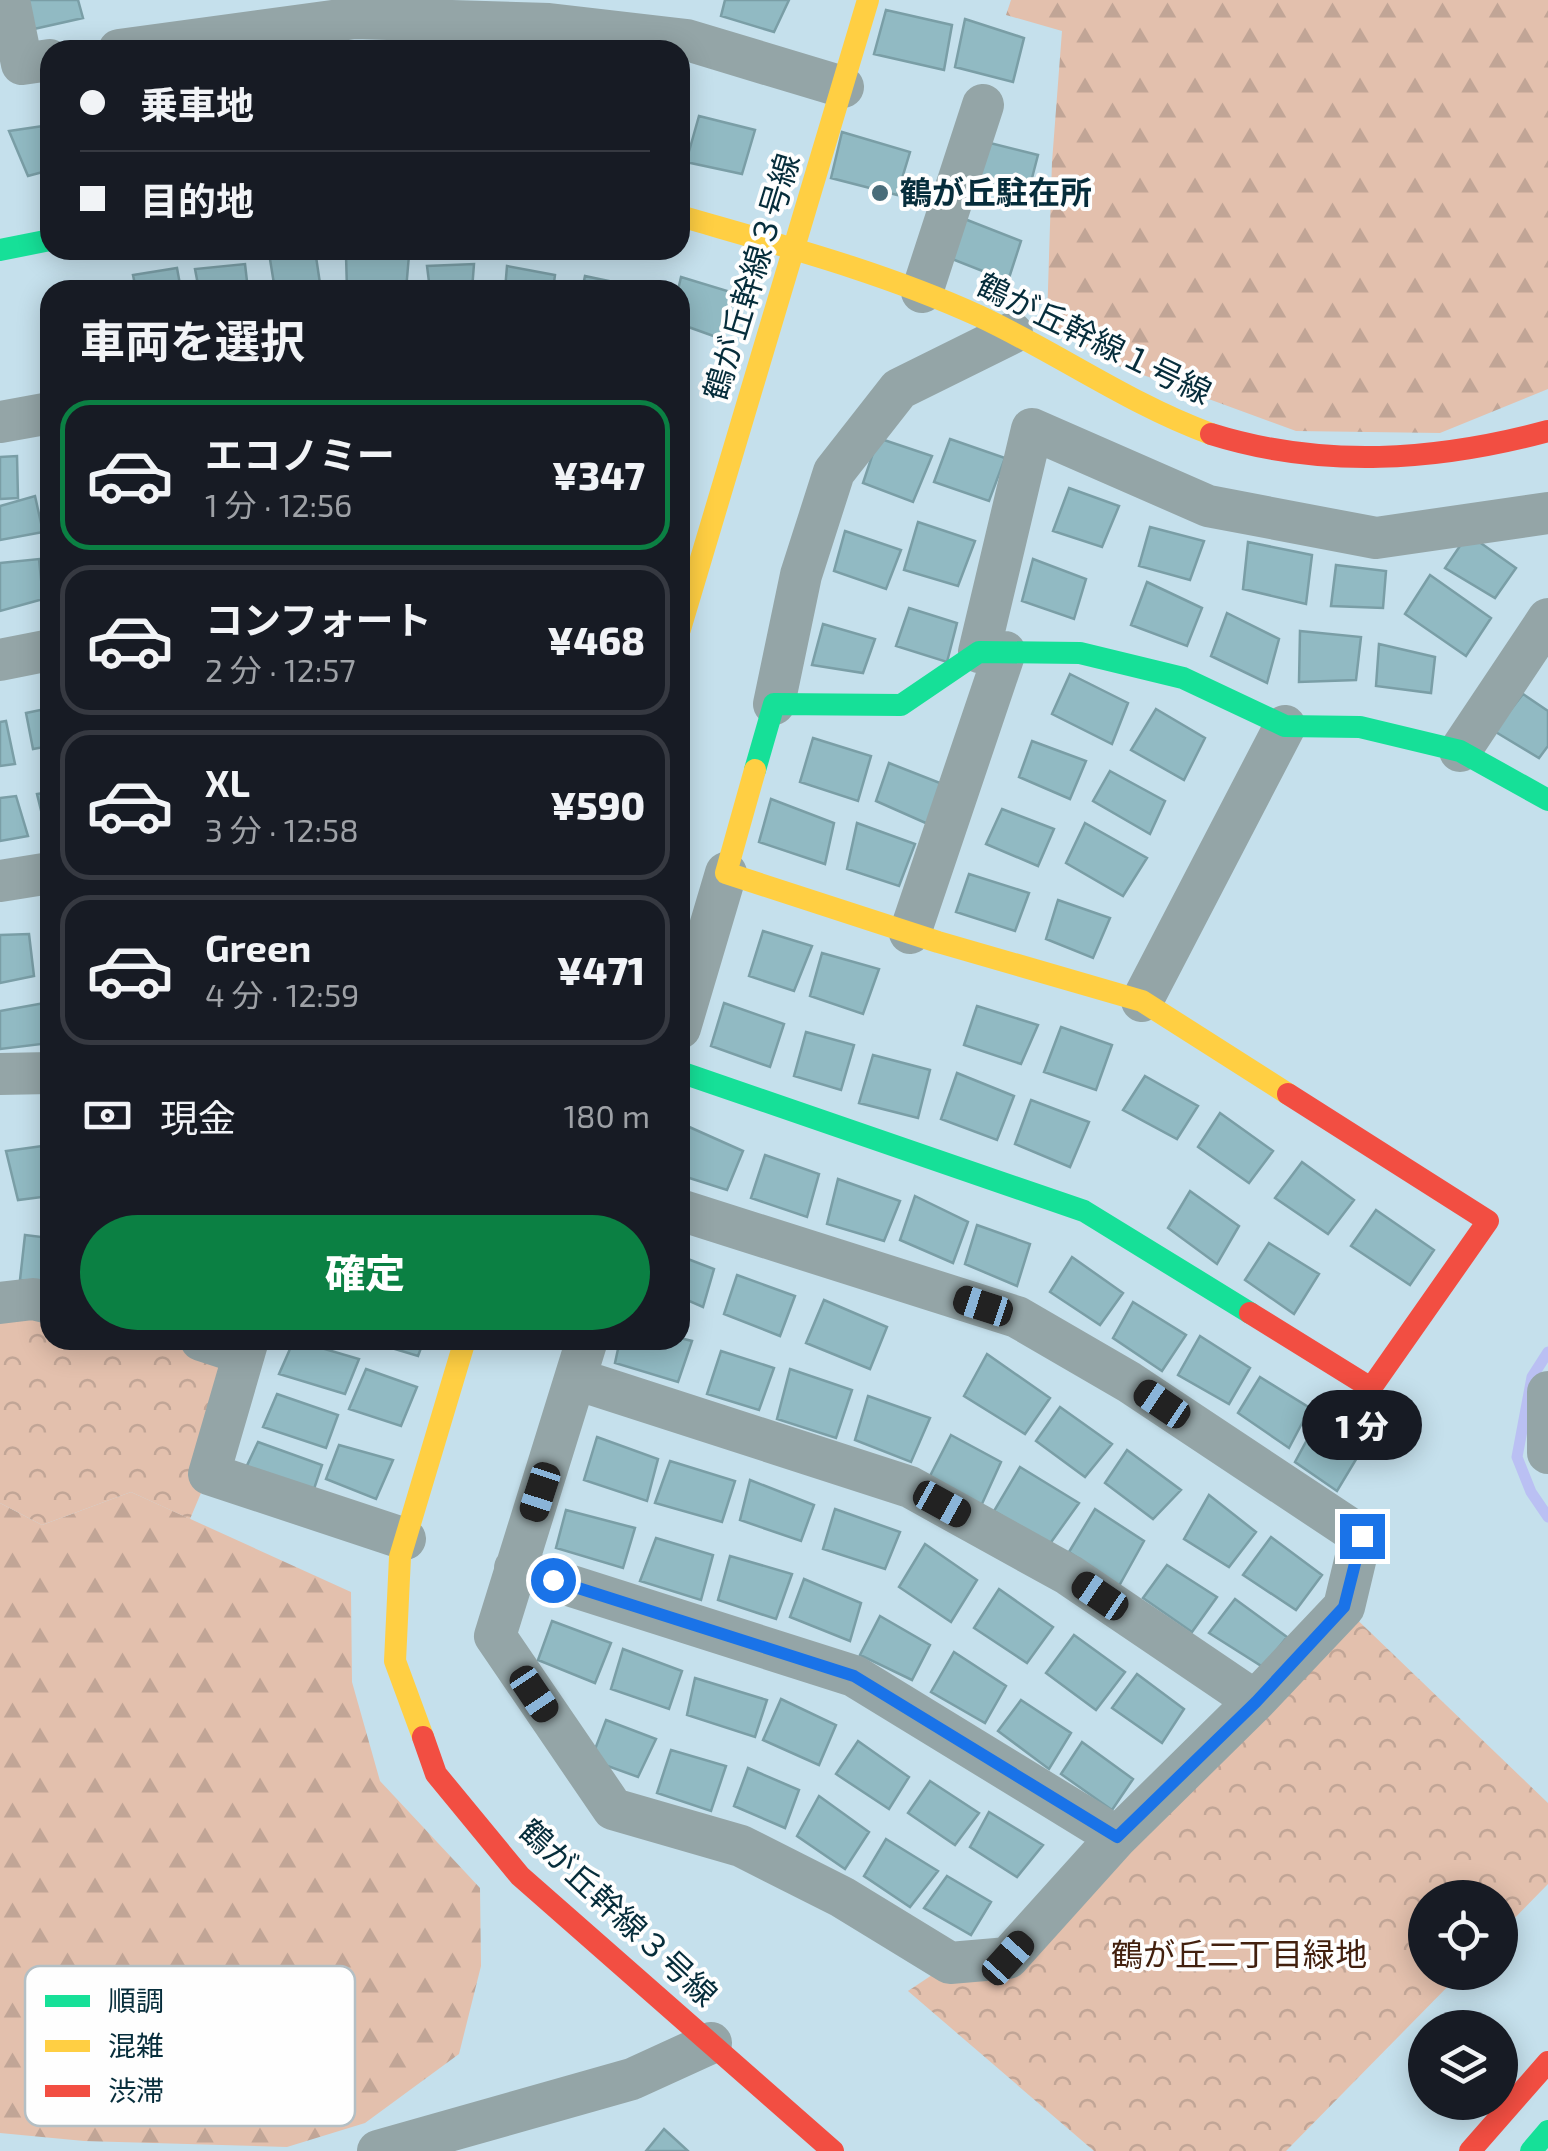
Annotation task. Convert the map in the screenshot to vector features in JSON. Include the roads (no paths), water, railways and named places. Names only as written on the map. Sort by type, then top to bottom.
[{"type":"street","points":[[8,0],[22,64],[40,61]]},
{"type":"street","name":"鶴が丘幹線３号線","points":[[690,596],[868,0]]},
{"type":"street","points":[[192,40],[355,18],[549,24],[686,40]]},
{"type":"street","points":[[690,41],[843,88]]},
{"type":"street","points":[[922,292],[983,105]]},
{"type":"street","name":"鶴が丘幹線１号線","points":[[690,219],[878,274],[1012,333],[1168,418],[1229,439],[1308,456],[1398,459],[1508,444],[1548,431]]},
{"type":"street","points":[[0,250],[40,242]]},
{"type":"street","points":[[690,994],[774,704],[802,575],[834,472],[899,389],[1012,333]]},
{"type":"street","points":[[0,422],[40,415]]},
{"type":"street","points":[[910,933],[992,652],[1032,430],[1208,506],[1376,538],[1548,513]]},
{"type":"street","points":[[1460,752],[1548,619]]},
{"type":"street","points":[[0,660],[40,652]]},
{"type":"street","points":[[774,704],[901,705],[992,652],[1080,653],[1182,678],[1285,726],[1360,727],[1460,752],[1548,800]]},
{"type":"street","points":[[1142,1001],[1285,726]]},
{"type":"street","points":[[690,1075],[1084,1211],[1371,1388],[1488,1220],[1142,1001],[910,933],[726,873]]},
{"type":"street","points":[[0,881],[40,875]]},
{"type":"street","points":[[0,1074],[40,1074]]},
{"type":"street","points":[[690,1213],[1017,1317],[1130,1382],[1362,1536],[1344,1607],[1256,1702],[1117,1837],[1008,1958],[950,1962],[842,1897],[741,1846],[613,1809],[495,1636],[581,1359],[910,1487],[1069,1575],[1256,1702]]},
{"type":"street","points":[[0,1302],[40,1301]]},
{"type":"street","points":[[245,1350],[209,1474],[405,1540]]},
{"type":"street","name":"鶴が丘幹線３号線","points":[[462,1350],[400,1556],[395,1662],[436,1774],[520,1876],[833,2151]]},
{"type":"street","points":[[1548,1392],[1548,1453]]},
{"type":"street","points":[[515,1568],[854,1676],[1117,1837]]},
{"type":"street","points":[[378,2151],[469,2140],[632,2079],[711,2043]]},
{"type":"street","points":[[1470,2151],[1548,2062]]},
{"type":"street","points":[[1531,2151],[1548,2131]]},
{"type":"waterway","points":[[1548,1352],[1532,1377],[1517,1457],[1531,1492],[1548,1517]]},
{"type":"place","name":"鶴が丘駐在所","points":[[880,193]]},
{"type":"park label","name":"鶴が丘二丁目緑地","points":[[1239,1955]]}]
